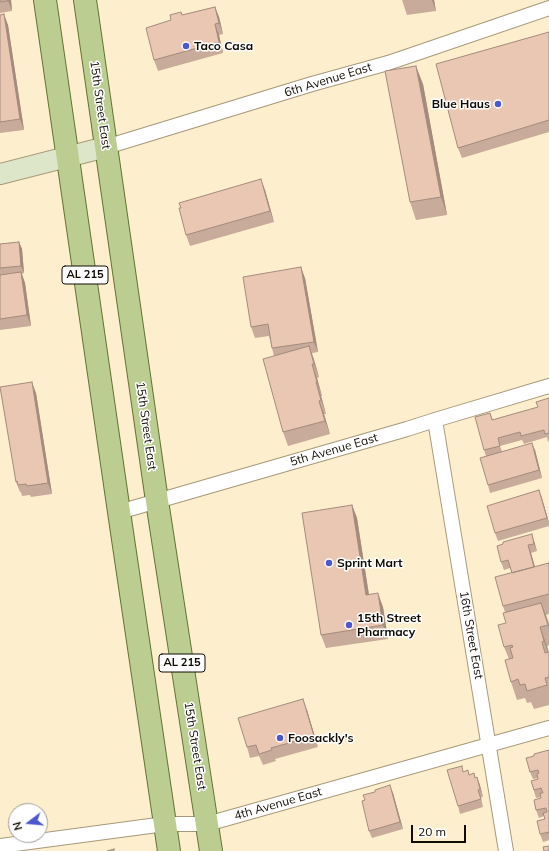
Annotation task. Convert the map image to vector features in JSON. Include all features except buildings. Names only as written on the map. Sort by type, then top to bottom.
[{"type":"main road","name":"AL 215","points":[[45,0],[118,512],[169,851]]},
{"type":"main road","name":"15th Street East","points":[[85,0],[157,501],[211,851]]},
{"type":"street","name":"6th Avenue East","points":[[106,147],[388,62],[549,8]]},
{"type":"street","points":[[0,174],[106,147]]},
{"type":"street","name":"5th Avenue East","points":[[118,512],[385,436],[549,386]]},
{"type":"street","name":"16th Street East","points":[[435,420],[506,851]]},
{"type":"street","name":"4th Avenue East","points":[[0,846],[165,824],[207,824],[549,728]]},
{"type":"place","name":"Taco Casa","points":[[186,46]]},
{"type":"place","name":"Blue Haus","points":[[498,104]]},
{"type":"place","name":"Sprint Mart","points":[[329,563]]},
{"type":"place","name":"15th Street Pharmacy","points":[[349,625]]},
{"type":"place","name":"Foosackly's","points":[[280,738]]}]
